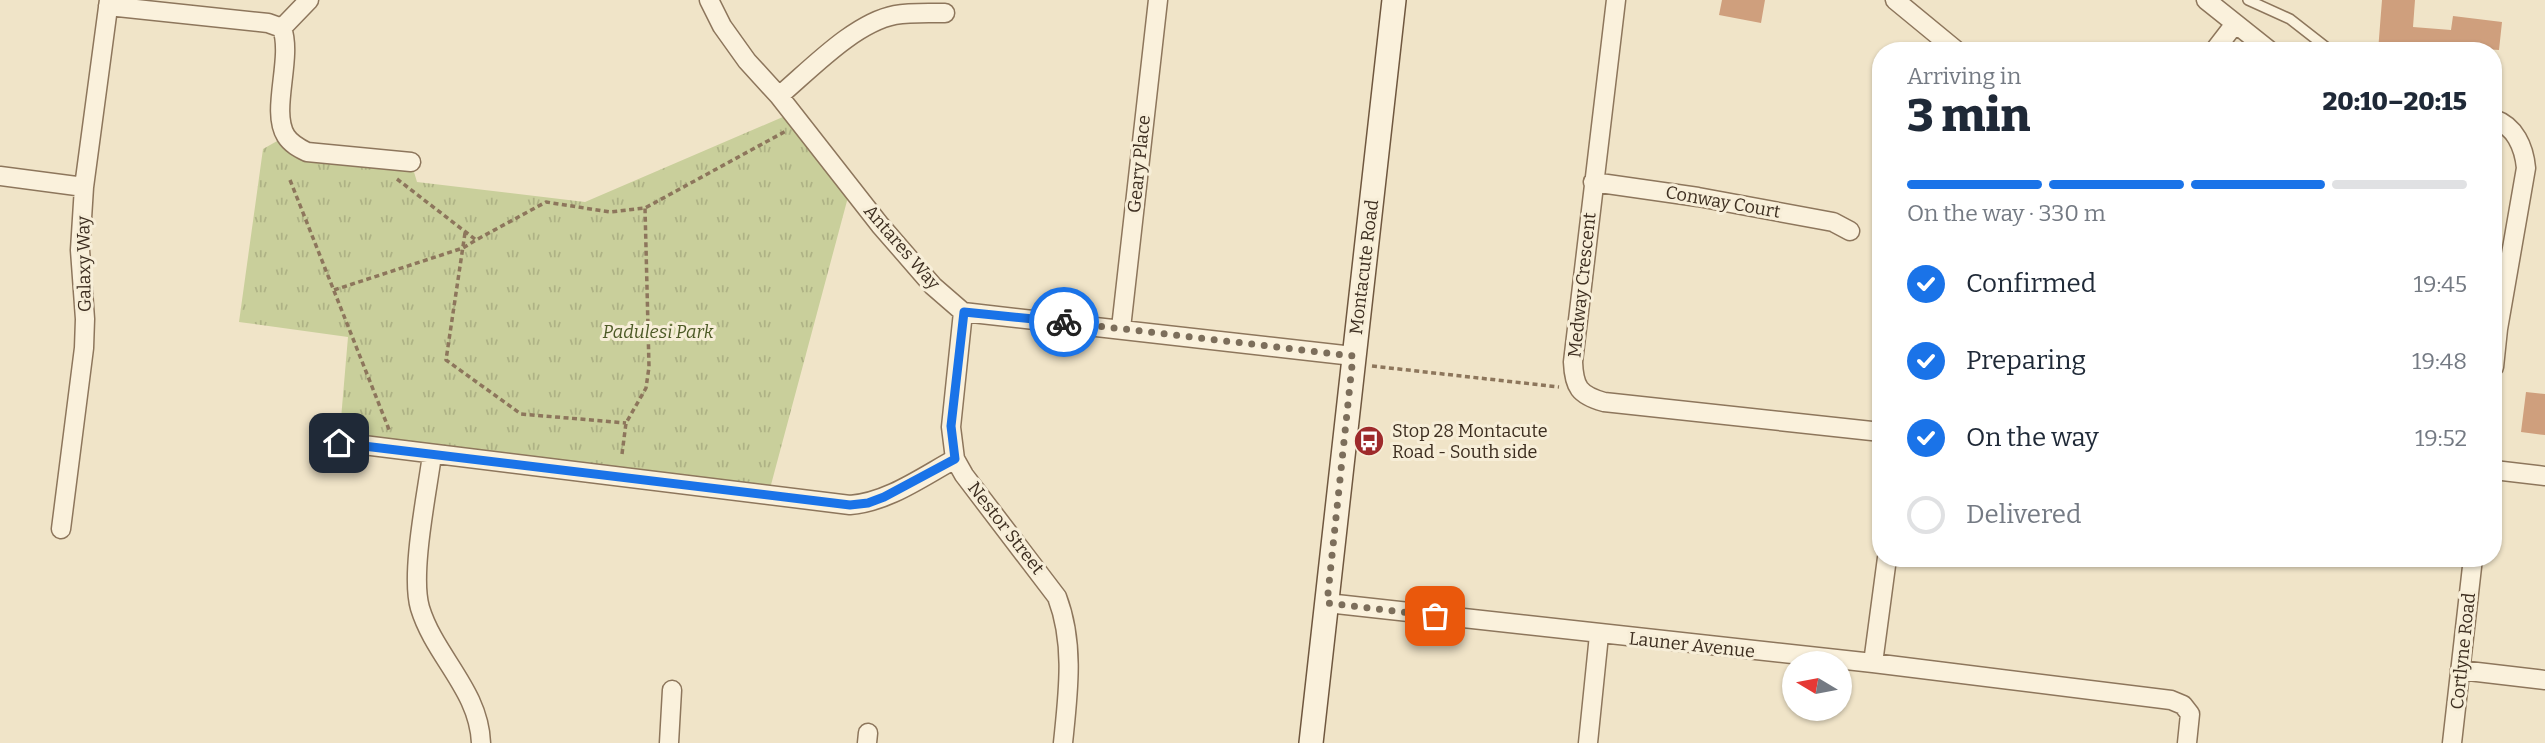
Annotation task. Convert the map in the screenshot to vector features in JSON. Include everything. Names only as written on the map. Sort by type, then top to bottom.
[{"type":"main road","name":"Montacute Road","points":[[1311,743],[1394,0]]},
{"type":"street","points":[[282,28],[309,0]]},
{"type":"street","name":"Antares Way","points":[[709,0],[722,26],[741,52],[880,225],[933,286],[964,312]]},
{"type":"street","name":"Geary Place","points":[[1121,328],[1158,0]]},
{"type":"street","name":"Medway Crescent","points":[[1579,389],[1574,377],[1573,362],[1616,0]]},
{"type":"street","points":[[1895,0],[1946,42]]},
{"type":"street","points":[[2206,0],[2258,42]]},
{"type":"street","points":[[108,3],[268,23],[282,28]]},
{"type":"street","name":"Galaxy Way","points":[[61,529],[84,348],[85,319],[80,250],[84,187],[108,3]]},
{"type":"street","points":[[779,96],[850,36],[869,25],[895,15],[945,13]]},
{"type":"street","points":[[2221,42],[2234,25]]},
{"type":"street","points":[[282,28],[286,41],[280,122],[286,136],[294,145],[307,152],[411,162]]},
{"type":"street","points":[[2502,122],[2514,133],[2521,145],[2526,168],[2502,299]]},
{"type":"street","points":[[0,176],[84,187]]},
{"type":"street","name":"Conway Court","points":[[1593,182],[1698,197],[1833,222],[1850,232]]},
{"type":"street","points":[[964,312],[1121,328],[1353,360]]},
{"type":"street","name":"Nestor Street","points":[[964,312],[951,426],[955,459],[964,475],[1049,583],[1060,603],[1070,662],[1063,743]]},
{"type":"street","points":[[1579,389],[1588,397],[1604,402],[1872,431]]},
{"type":"street","points":[[339,443],[850,505],[868,503],[884,497],[955,459]]},
{"type":"street","points":[[432,455],[417,572],[420,608],[474,704],[481,724],[481,743]]},
{"type":"street","points":[[2502,471],[2545,476]]},
{"type":"street","points":[[1873,663],[1885,567]]},
{"type":"street","name":"Cortlyne Road","points":[[2452,743],[2472,567]]},
{"type":"street","name":"Launer Avenue","points":[[1327,603],[1873,663],[2171,700],[2183,705],[2190,713],[2187,743]]},
{"type":"street","points":[[1588,743],[1599,635]]},
{"type":"street","points":[[2460,670],[2545,680]]},
{"type":"street","points":[[669,743],[672,690]]},
{"type":"lane","points":[[2248,0],[2290,19],[2319,42]]},
{"type":"path","points":[[334,290],[463,248],[546,202],[610,212],[645,208],[791,129]]},
{"type":"path","points":[[393,176],[476,240]]},
{"type":"path","points":[[290,180],[393,439]]},
{"type":"path","points":[[622,454],[626,423],[646,388],[649,367],[645,208]]},
{"type":"path","points":[[465,232],[446,360],[521,414],[626,423]]},
{"type":"path","points":[[1353,360],[1579,389]]},
{"type":"green space","name":"Padulesi Park","points":[[792,113],[851,186],[768,496],[339,442],[348,337],[239,322],[263,149],[286,136],[294,145],[411,162],[417,182],[585,202]]},
{"type":"building","points":[[1722,0],[1765,0],[1761,23],[1719,15]]},
{"type":"building","points":[[2382,0],[2415,0],[2413,27],[2451,30],[2453,16],[2502,22],[2500,42],[2379,42]]},
{"type":"building","points":[[2526,392],[2545,394],[2545,435],[2521,432]]},
{"type":"way so far","points":[[1064,322],[1353,356],[1327,603],[1435,616]]},
{"type":"place","name":"Stop 28 Montacute Road - South side","points":[[1369,441]]},
{"type":"route","points":[[339,443],[768,496],[850,505],[868,503],[955,459],[951,426],[964,312],[1064,322]]}]
